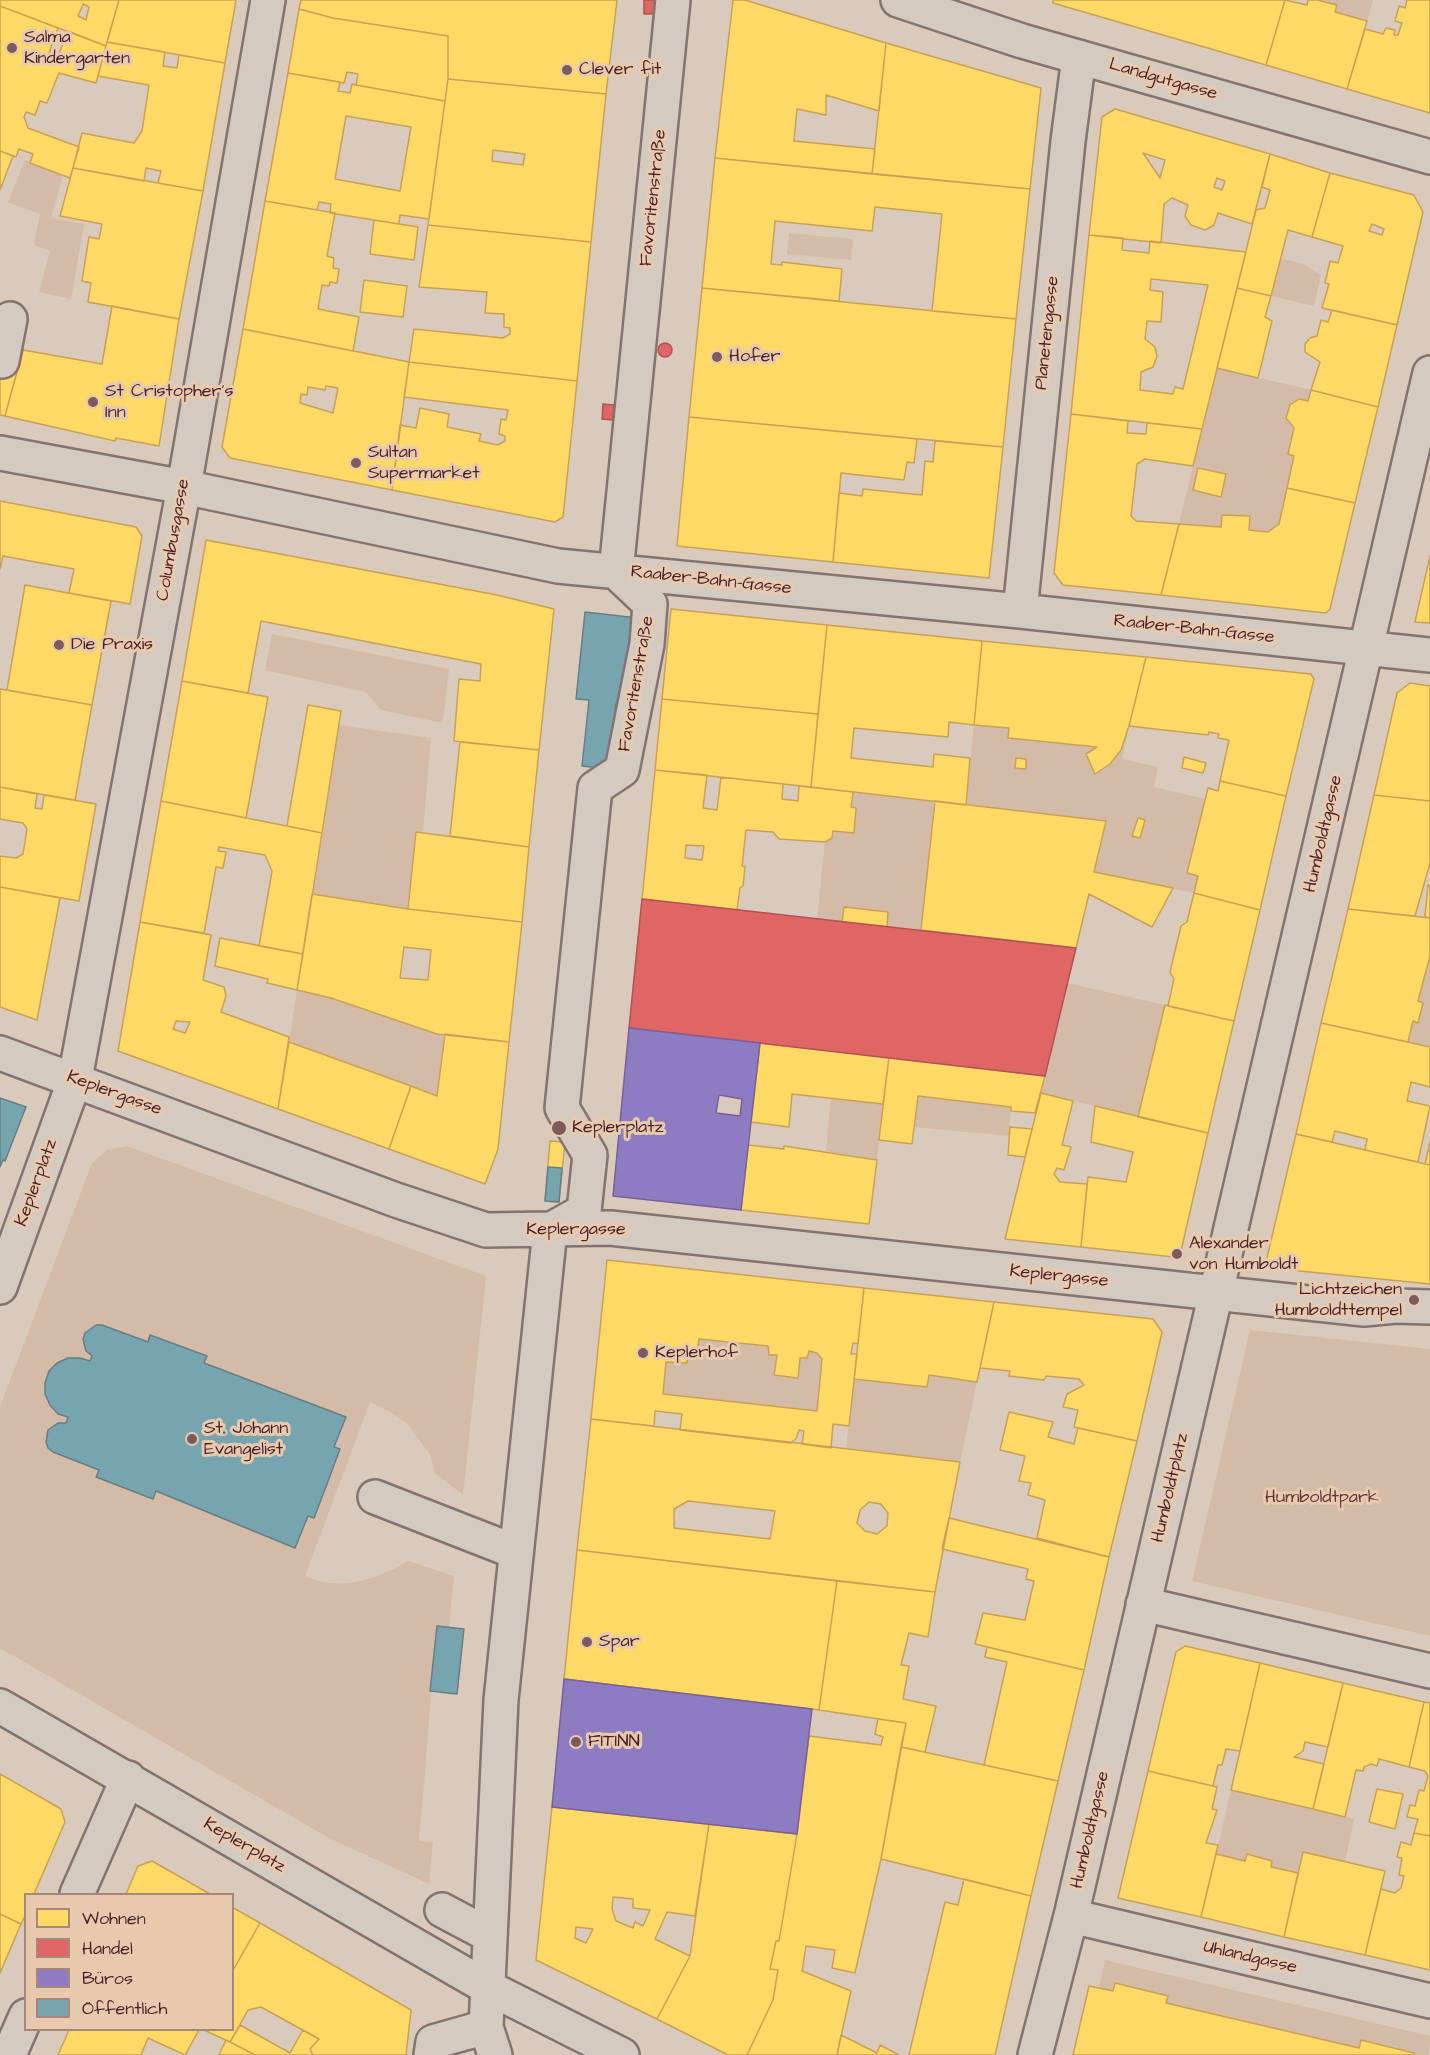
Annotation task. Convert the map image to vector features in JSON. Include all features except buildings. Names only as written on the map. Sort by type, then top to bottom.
[{"type":"street","name":"Columbusgasse","points":[[75,1079],[184,487],[268,0]]},
{"type":"street","name":"Favoritenstraße","points":[[550,1230],[584,1211],[590,1155],[562,1108],[595,788],[622,770],[647,644],[650,604],[616,572],[674,0]]},
{"type":"street","name":"Landgutgasse","points":[[898,0],[1079,57],[1430,157]]},
{"type":"street","name":"Planetengasse","points":[[1020,611],[1068,141],[1079,57]]},
{"type":"street","points":[[2,361],[10,319]]},
{"type":"street","name":"Humboldtgasse","points":[[1216,1294],[1368,648],[1430,373]]},
{"type":"street","name":"Raaber-Bahn-Gasse","points":[[0,453],[184,487],[558,566],[1020,611],[1430,655]]},
{"type":"street","name":"Keplergasse","points":[[0,1053],[396,1200],[486,1230],[610,1228],[1216,1294]]},
{"type":"street","name":"Keplerplatz","points":[[0,1287],[75,1079]]},
{"type":"street","points":[[431,2055],[433,2042],[490,2041],[487,1987],[501,1700],[550,1230]]},
{"type":"street","points":[[1216,1294],[1364,1309],[1396,1306],[1430,1307]]},
{"type":"street","name":"Humboldtplatz","points":[[1143,1604],[1216,1294]]},
{"type":"street","points":[[375,1497],[516,1552]]},
{"type":"street","points":[[1143,1604],[1430,1671]]},
{"type":"street","name":"Humboldtgasse","points":[[1035,2055],[1071,1916],[1143,1604]]},
{"type":"street","name":"Keplerplatz","points":[[0,1706],[487,1987],[622,2055]]},
{"type":"street","points":[[77,1893],[128,1778]]},
{"type":"street","points":[[442,1910],[489,1935]]},
{"type":"street","name":"Uhlandgasse","points":[[1071,1916],[1430,2001]]},
{"type":"street","points":[[9,2055],[24,2021]]},
{"type":"green space","points":[[1317,0],[1373,0],[1367,21],[1335,12],[1336,5]]},
{"type":"green space","points":[[25,160],[63,176],[51,218],[84,224],[71,299],[39,292],[50,251],[34,245],[40,214],[8,202]]},
{"type":"green space","points":[[789,233],[853,239],[851,260],[787,254]]},
{"type":"green space","points":[[1280,258],[1304,264],[1321,275],[1314,306],[1271,296]]},
{"type":"green space","points":[[1217,368],[1311,390],[1308,401],[1299,399],[1290,405],[1286,418],[1294,428],[1288,454],[1294,456],[1279,524],[1268,532],[1249,530],[1250,517],[1223,515],[1221,527],[1179,524]],"holes":[[[1198,468],[1226,473],[1221,496],[1193,490]]]},
{"type":"green space","points":[[272,634],[449,669],[443,723],[381,710],[366,692],[265,670]]},
{"type":"green space","points":[[339,725],[431,738],[423,833],[408,909],[312,894]]},
{"type":"green space","points":[[974,725],[1009,728],[1009,738],[1097,747],[1087,754],[1095,774],[1108,764],[1116,753],[1129,726],[1122,759],[1158,767],[1154,787],[1205,799],[1187,873],[1198,876],[1194,893],[1094,872],[1106,821],[966,805]]},
{"type":"green space","points":[[853,792],[935,801],[921,930],[887,927],[888,912],[844,907],[842,922],[817,919],[825,842],[832,838],[833,831],[854,833],[856,809],[851,807]]},
{"type":"green space","points":[[1430,956],[1430,1047],[1408,1042],[1413,1021],[1419,1022],[1423,1003],[1418,1001]]},
{"type":"green space","points":[[1067,983],[1165,1005],[1138,1117],[1041,1093]]},
{"type":"green space","points":[[297,990],[331,998],[437,1034],[445,1034],[437,1096],[289,1042]]},
{"type":"green space","points":[[918,1096],[1011,1107],[1009,1136],[914,1127]]},
{"type":"green space","points":[[831,1098],[883,1104],[877,1160],[826,1151]]},
{"type":"green space","points":[[127,1146],[486,1276],[463,1495],[435,1473],[430,1454],[407,1424],[370,1402],[305,1576],[331,1583],[358,1582],[383,1574],[408,1561],[454,1576],[449,1627],[437,1627],[419,1841],[433,1842],[429,1884],[329,1838],[0,1648],[0,1407],[92,1163],[107,1150]]},
{"type":"green space","name":"Humboldtpark","points":[[1250,1330],[1430,1349],[1430,1636],[1192,1581]]},
{"type":"green space","points":[[699,1339],[768,1346],[769,1355],[777,1355],[775,1374],[798,1378],[800,1358],[807,1358],[809,1351],[817,1353],[822,1359],[817,1411],[663,1394],[666,1362],[687,1363],[688,1350],[697,1352]]},
{"type":"green space","points":[[929,1375],[977,1382],[960,1462],[846,1449],[854,1379],[927,1387]]},
{"type":"green space","points":[[1231,1790],[1354,1819],[1345,1862],[1303,1852],[1298,1873],[1271,1867],[1272,1861],[1247,1854],[1245,1861],[1216,1854]]},
{"type":"green space","points":[[1105,1960],[1430,2036],[1429,2055],[1414,2055],[1414,2052],[1362,2040],[1359,2048],[1166,2003],[1168,1996],[1116,1983],[1113,1991],[1099,1988]]},
{"type":"place","name":"Salma Kindergarten","points":[[12,48]]},
{"type":"place","name":"Clever fit","points":[[567,70]]},
{"type":"place","name":"Hofer","points":[[717,357]]},
{"type":"place","name":"St Cristopher's Inn","points":[[93,402]]},
{"type":"place","name":"Sultan Supermarket","points":[[356,463]]},
{"type":"place","name":"Die Praxis","points":[[59,645]]},
{"type":"place","name":"Keplerplatz","points":[[559,1128]]},
{"type":"place","name":"Alexander von Humboldt","points":[[1177,1254]]},
{"type":"place","name":"Lichtzeichen Humboldttempel","points":[[1414,1300]]},
{"type":"place","name":"Keplerhof","points":[[643,1353]]},
{"type":"place","name":"St. Johann Evangelist","points":[[192,1439]]},
{"type":"place","name":"Spar","points":[[587,1642]]},
{"type":"place","name":"FITINN","points":[[576,1742]]}]
